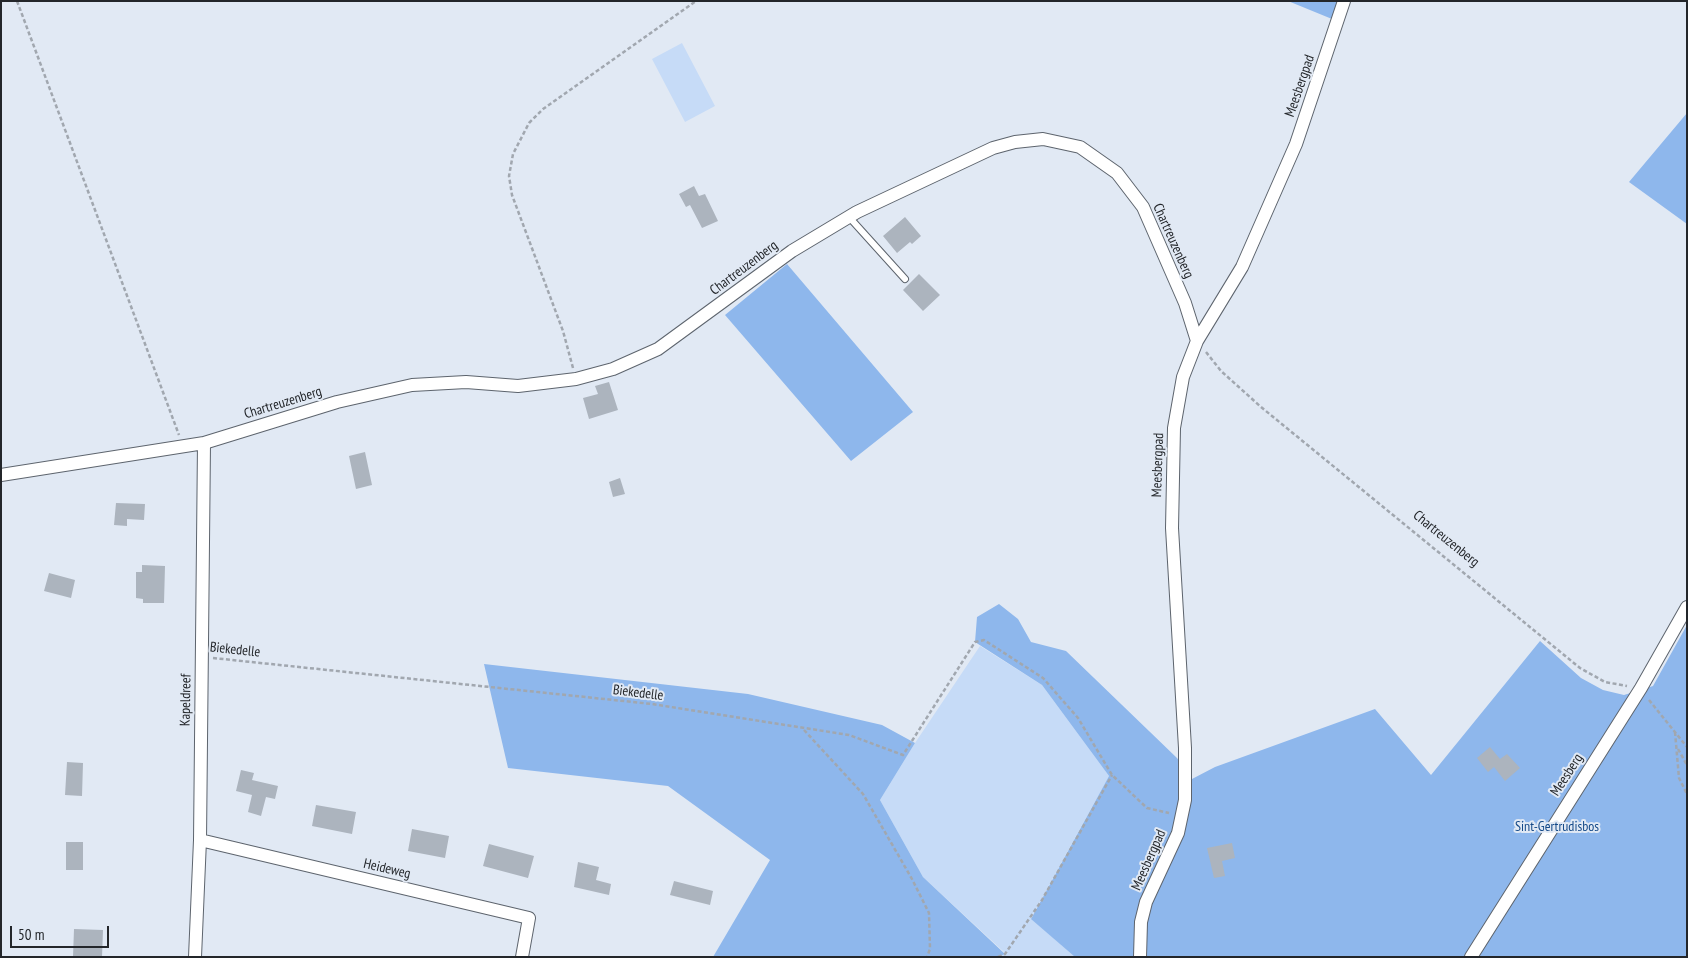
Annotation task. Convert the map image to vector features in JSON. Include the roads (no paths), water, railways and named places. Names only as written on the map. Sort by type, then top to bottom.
[{"type":"street","name":"Meesbergpad","points":[[1140,957],[1140,922],[1146,902],[1170,851],[1182,816],[1185,800],[1185,748],[1177,640],[1172,528],[1174,428],[1183,377],[1197,341],[1242,266],[1296,144],[1344,1]]},
{"type":"street","name":"Chartreuzenberg","points":[[1,475],[204,444],[337,402],[412,385],[466,382],[518,386],[576,379],[613,369],[658,349],[792,251],[848,217],[993,148],[1015,142],[1043,138],[1080,147],[1117,173],[1143,207],[1185,303],[1197,341]]},
{"type":"street","name":"Kapeldreef","points":[[195,957],[200,840],[204,444]]},
{"type":"street","name":"Meesberg","points":[[1471,957],[1640,688],[1687,608]]},
{"type":"street","name":"Heideweg","points":[[200,840],[529,918],[522,957]]},
{"type":"lane","points":[[848,217],[905,279]]},
{"type":"park label","name":"Sint-Gertrudisbos","points":[[1557,827]]}]
